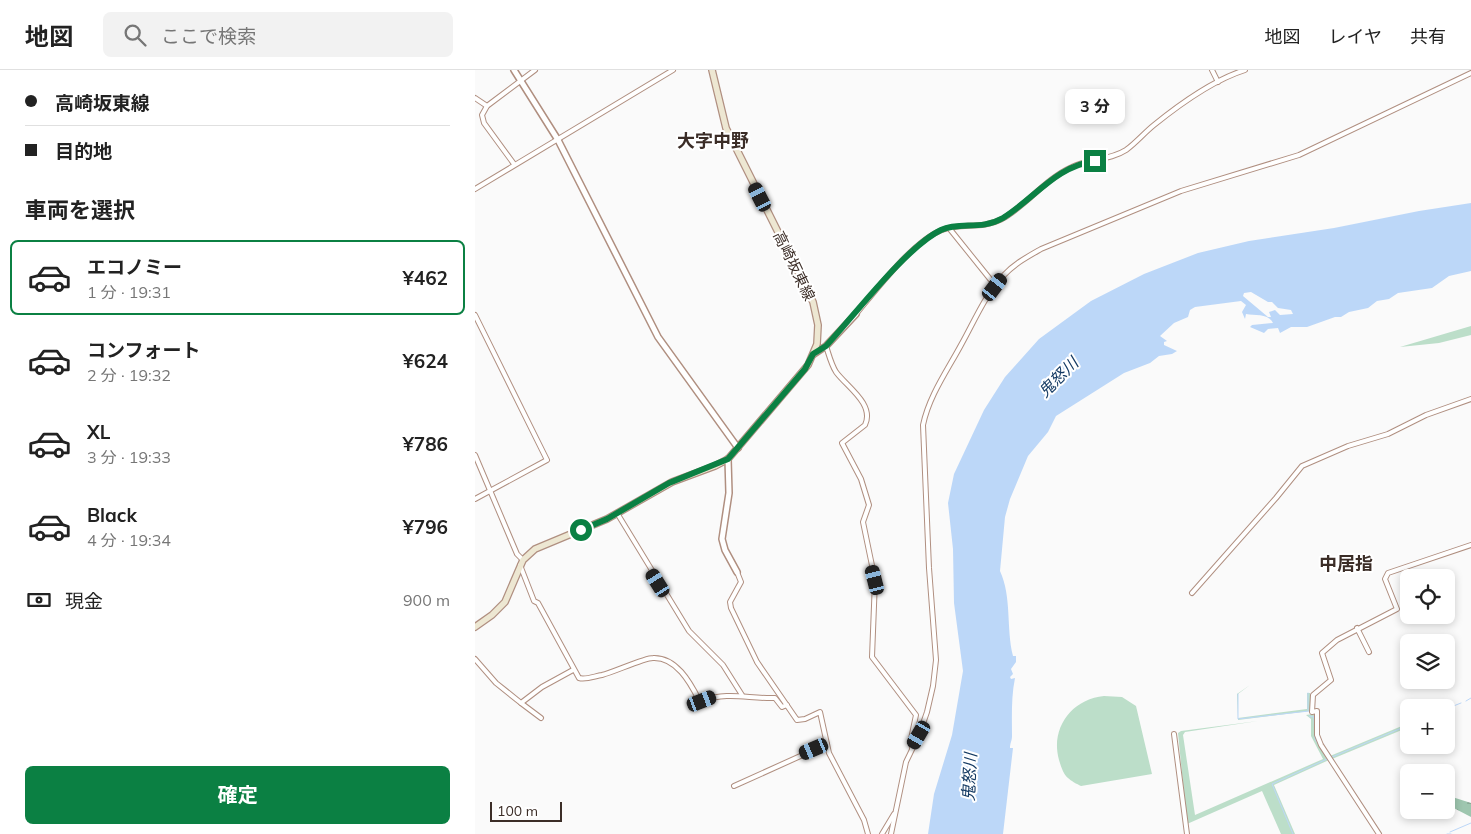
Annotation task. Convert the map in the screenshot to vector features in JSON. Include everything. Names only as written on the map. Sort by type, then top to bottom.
[{"type":"main road","name":"高崎坂東線","points":[[522,563],[540,546],[617,513],[669,483],[728,459],[805,369],[813,354],[818,325],[813,302],[733,145],[721,112],[712,70]]},
{"type":"main road","points":[[475,626],[492,615],[505,602],[513,588],[522,563]]},
{"type":"street","points":[[514,70],[558,140],[658,337],[738,448]]},
{"type":"street","points":[[514,164],[482,119],[482,114],[487,106],[495,103],[535,70]]},
{"type":"street","points":[[475,189],[673,70]]},
{"type":"street","points":[[1212,70],[1218,82]]},
{"type":"street","points":[[813,354],[826,346],[911,253],[930,237],[949,228],[978,227],[1001,219],[1056,175],[1073,166],[1111,158],[1126,150],[1154,125],[1218,82],[1245,70]]},
{"type":"street","points":[[891,834],[906,762],[919,735],[927,712],[936,660],[929,568],[923,425],[925,412],[986,298],[1003,276],[1019,261],[1041,249],[1181,191],[1299,155],[1471,72]]},
{"type":"street","points":[[475,98],[487,106]]},
{"type":"street","points":[[949,228],[990,279]]},
{"type":"street","points":[[475,315],[547,460],[475,499]]},
{"type":"street","points":[[826,346],[837,373],[858,395],[866,412],[865,424],[842,443],[861,479],[869,505],[863,522],[875,580],[871,657],[916,714],[911,739],[912,749]]},
{"type":"street","points":[[1192,593],[1302,466],[1348,446],[1388,434],[1425,416],[1471,399]]},
{"type":"street","points":[[475,455],[522,563],[534,600],[538,603],[573,670],[582,679],[613,672],[652,658],[666,661],[678,668],[692,686],[699,700],[702,701],[719,695],[742,695],[756,699],[775,698],[782,707],[787,705]]},
{"type":"street","points":[[728,459],[729,493],[722,539],[725,550],[741,582],[730,602],[731,608],[757,662],[797,720],[805,719],[820,712],[829,753],[863,820],[868,834]]},
{"type":"street","points":[[617,513],[689,631],[723,665],[742,695]]},
{"type":"street","points":[[1379,834],[1321,745],[1317,735],[1317,711],[1313,712],[1312,708],[1313,695],[1331,680],[1322,656],[1323,651],[1357,628],[1397,609],[1385,579],[1388,573],[1471,545]]},
{"type":"street","points":[[1357,628],[1369,652]]},
{"type":"street","points":[[475,659],[500,687],[541,718]]},
{"type":"street","points":[[521,703],[542,687],[573,670]]},
{"type":"street","points":[[1174,734],[1187,834]]},
{"type":"street","points":[[734,786],[827,744]]},
{"type":"street","points":[[882,834],[896,810]]},
{"type":"green space","points":[[1471,326],[1471,335],[1439,343],[1400,347]]},
{"type":"green space","points":[[1250,685],[1238,694],[1238,718],[1307,709],[1307,693],[1310,693],[1310,711],[1238,720],[1237,694]]},
{"type":"green space","points":[[1104,696],[1122,697],[1136,706],[1152,774],[1081,786],[1069,779],[1063,772],[1057,748],[1058,737],[1061,726],[1073,709],[1093,698]]},
{"type":"green space","points":[[1306,715],[1316,715],[1316,738],[1329,760],[1274,785],[1295,834],[1281,834],[1262,791],[1187,824],[1178,733],[1181,731],[1258,721],[1185,732],[1183,735],[1195,815],[1323,759],[1311,736],[1311,719]]},
{"type":"green space","points":[[1400,727],[1400,731],[1332,759],[1330,756]]},
{"type":"green space","points":[[1455,798],[1471,803],[1471,817],[1455,809]]},
{"type":"water","name":"鬼怒川","points":[[1471,203],[1471,271],[1449,276],[1432,288],[1398,293],[1389,299],[1377,301],[1368,308],[1349,312],[1341,317],[1335,317],[1307,327],[1291,327],[1280,333],[1278,328],[1268,329],[1264,333],[1250,327],[1252,325],[1273,323],[1268,318],[1261,316],[1246,314],[1245,319],[1242,312],[1246,305],[1241,301],[1195,307],[1190,310],[1188,317],[1174,323],[1160,336],[1167,341],[1164,342],[1164,345],[1177,351],[1172,354],[1159,356],[1150,363],[1124,373],[1056,416],[1048,432],[1028,456],[1010,499],[1005,517],[1000,571],[1008,602],[1011,645],[1013,656],[1016,656],[1016,662],[1011,669],[1013,674],[1010,677],[1011,679],[1015,678],[1010,748],[1013,748],[1003,834],[928,834],[934,794],[952,735],[963,671],[954,603],[953,549],[948,503],[954,474],[984,410],[1005,377],[1039,339],[1091,301],[1144,274],[1198,253],[1249,241],[1334,228]],"holes":[[[1251,292],[1268,302],[1272,302],[1278,308],[1291,310],[1293,314],[1280,315],[1275,310],[1269,312],[1271,317],[1268,317],[1243,296],[1244,293]]]},
{"type":"waterway","points":[[1308,693],[1308,710]]},
{"type":"waterway","points":[[1238,694],[1238,719],[1309,711]]},
{"type":"waterway","points":[[1466,701],[1471,698]]},
{"type":"waterway","points":[[1455,705],[1461,703]]},
{"type":"waterway","points":[[1293,834],[1272,784],[1327,759],[1315,739],[1314,717],[1309,716]]},
{"type":"waterway","points":[[1332,757],[1400,729]]},
{"type":"waterway","points":[[1450,832],[1471,823]]},
{"type":"district","name":"大字中野","points":[[713,141]]},
{"type":"district","name":"中居指","points":[[1346,564]]},
{"type":"route","points":[[581,530],[607,519],[669,483],[725,462],[805,369],[813,354],[826,346],[890,275],[930,237],[941,230],[957,227],[978,227],[1001,219],[1015,210],[1056,175],[1073,166],[1095,161]]}]
